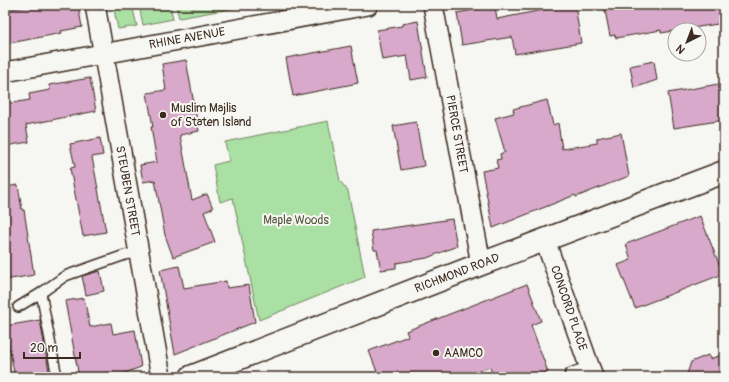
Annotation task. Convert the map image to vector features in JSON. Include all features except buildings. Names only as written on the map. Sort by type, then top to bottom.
[{"type":"main road","name":"RICHMOND ROAD","points":[[191,377],[220,372],[481,264],[724,172]]},
{"type":"street","name":"STEUBEN STREET","points":[[95,5],[161,377]]},
{"type":"street","name":"RHINE AVENUE","points":[[5,72],[368,5]]},
{"type":"street","name":"PIERCE STREET","points":[[433,5],[481,264]]},
{"type":"street","name":"CONCORD PLACE","points":[[544,240],[586,375]]},
{"type":"lane","points":[[18,308],[65,276],[125,254],[139,252]]},
{"type":"lane","points":[[41,293],[57,377]]},
{"type":"green space","points":[[113,5],[132,5],[137,26],[118,29]]},
{"type":"green space","points":[[139,5],[170,5],[173,19],[143,25]]},
{"type":"green space","points":[[176,5],[252,5],[179,18]]},
{"type":"green space","name":"Maple Woods","points":[[328,121],[340,181],[348,191],[365,277],[259,320],[233,198],[220,202],[213,165],[229,161],[225,142]]},
{"type":"place","name":"Muslim Majlis of Staten Island","points":[[163,115]]},
{"type":"place","name":"AAMCO","points":[[436,353]]}]
